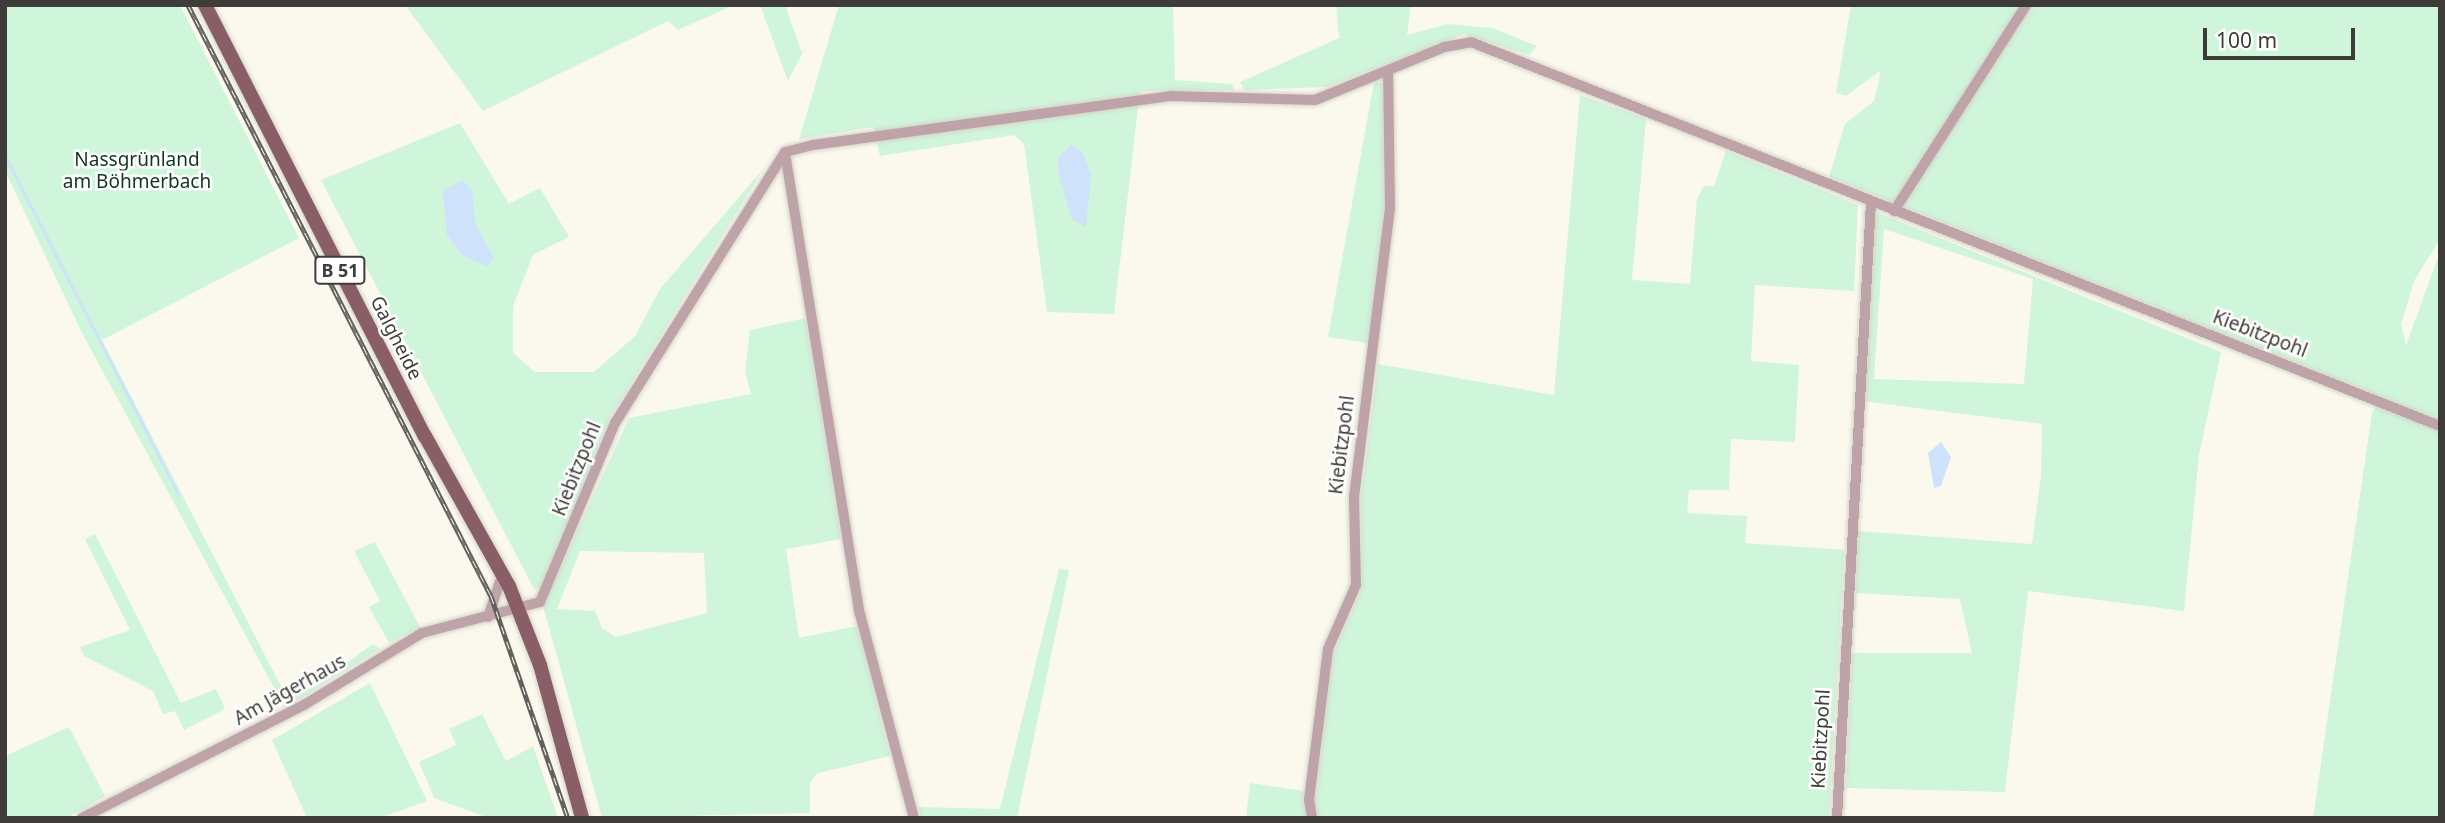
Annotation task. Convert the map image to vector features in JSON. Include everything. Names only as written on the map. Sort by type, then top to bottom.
[{"type":"main road","name":"Galgheide","points":[[205,5],[425,436],[503,573],[520,610]]},
{"type":"main road","name":"B 51","points":[[520,610],[582,818]]},
{"type":"street","points":[[1894,211],[2026,5]]},
{"type":"street","name":"Kiebitzpohl","points":[[520,610],[548,592],[615,423],[785,152],[1147,98],[1315,100],[1444,47],[1483,44],[1871,202],[2440,426]]},
{"type":"street","name":"Kiebitzpohl","points":[[1312,818],[1308,800],[1328,649],[1356,585],[1354,497],[1390,209],[1388,71]]},
{"type":"street","points":[[785,152],[860,614],[915,818]]},
{"type":"street","name":"Kiebitzpohl","points":[[1837,818],[1871,202]]},
{"type":"street","points":[[488,618],[503,573]]},
{"type":"street","name":"Am Jägerhaus","points":[[82,818],[304,705],[422,633],[520,610]]},
{"type":"green space","name":"Nassgrünland am Böhmerbach","points":[[5,5],[180,5],[299,238],[102,340],[286,696],[315,685],[373,644],[380,649],[285,708],[82,333],[5,171]]},
{"type":"green space","points":[[405,5],[734,5],[678,30],[668,21],[483,111]]},
{"type":"green space","points":[[760,5],[785,5],[802,53],[819,5],[802,54],[788,81]]},
{"type":"green space","points":[[839,5],[1173,5],[1175,80],[1232,84],[1234,90],[1140,91],[1114,314],[1047,312],[1024,144],[1014,135],[880,156],[873,127],[799,139]]},
{"type":"green space","points":[[1336,5],[1411,5],[1407,35],[1448,24],[1493,28],[1537,46],[1529,55],[1464,34],[1327,87],[1244,90],[1240,82],[1339,38]]},
{"type":"green space","points":[[1851,5],[2440,5],[2440,239],[2414,281],[2401,324],[2406,345],[2440,252],[2440,818],[2313,818],[2372,413],[2380,401],[2390,400],[1829,177],[1845,124],[1874,101],[1881,70],[1846,96],[1836,93]]},
{"type":"green space","points":[[1374,82],[1387,84],[1384,214],[1369,343],[1328,337]]},
{"type":"green space","points":[[1580,95],[1646,119],[1632,280],[1690,284],[1697,199],[1704,186],[1714,186],[1726,151],[1858,205],[1854,291],[1755,285],[1751,361],[1799,365],[1795,442],[1731,439],[1729,490],[1689,490],[1687,513],[1747,516],[1745,543],[1844,550],[1829,818],[1246,818],[1250,783],[1316,793],[1333,654],[1362,587],[1361,499],[1378,364],[1554,395]]},
{"type":"green space","points":[[460,123],[509,204],[540,188],[569,237],[533,255],[513,306],[513,353],[535,372],[594,372],[635,336],[660,289],[764,168],[609,419],[543,587],[534,589],[321,180]]},
{"type":"green space","points":[[1873,211],[2221,352],[2199,455],[2184,611],[2028,591],[2005,792],[1846,788],[1852,653],[1972,653],[1960,599],[1856,593],[1858,531],[2032,544],[2041,475],[2042,424],[1862,401]],"holes":[[[1884,229],[2033,279],[2024,384],[1874,379]]]},
{"type":"green space","points":[[806,318],[841,539],[786,549],[799,638],[857,626],[890,756],[818,773],[810,782],[810,813],[602,818],[543,606],[629,418],[751,394],[745,372],[750,330]],"holes":[[[580,551],[704,553],[707,613],[616,637],[602,628],[595,611],[557,609]]]},
{"type":"green space","points":[[95,534],[181,703],[216,689],[225,709],[184,730],[175,711],[163,714],[153,691],[84,656],[80,647],[130,630],[85,539]]},
{"type":"green space","points":[[375,542],[420,627],[389,643],[369,607],[380,601],[354,551]]},
{"type":"green space","points":[[1059,569],[1069,570],[1017,818],[921,818],[918,807],[1000,809]]},
{"type":"green space","points":[[370,683],[427,801],[380,818],[307,818],[272,740]]},
{"type":"green space","points":[[482,714],[506,761],[533,746],[558,818],[489,818],[434,798],[419,762],[456,745],[449,729]]},
{"type":"green space","points":[[69,727],[105,796],[67,818],[5,818],[5,756]]},
{"type":"water","points":[[1071,144],[1083,153],[1091,176],[1086,227],[1072,219],[1059,175],[1058,159]]},
{"type":"water","points":[[462,180],[472,190],[475,223],[494,258],[487,266],[462,255],[447,235],[443,191]]},
{"type":"water","points":[[1941,442],[1951,457],[1941,486],[1934,488],[1928,453]]},
{"type":"waterway","points":[[5,155],[178,493]]},
{"type":"railway","points":[[188,5],[491,596],[568,818]]}]
